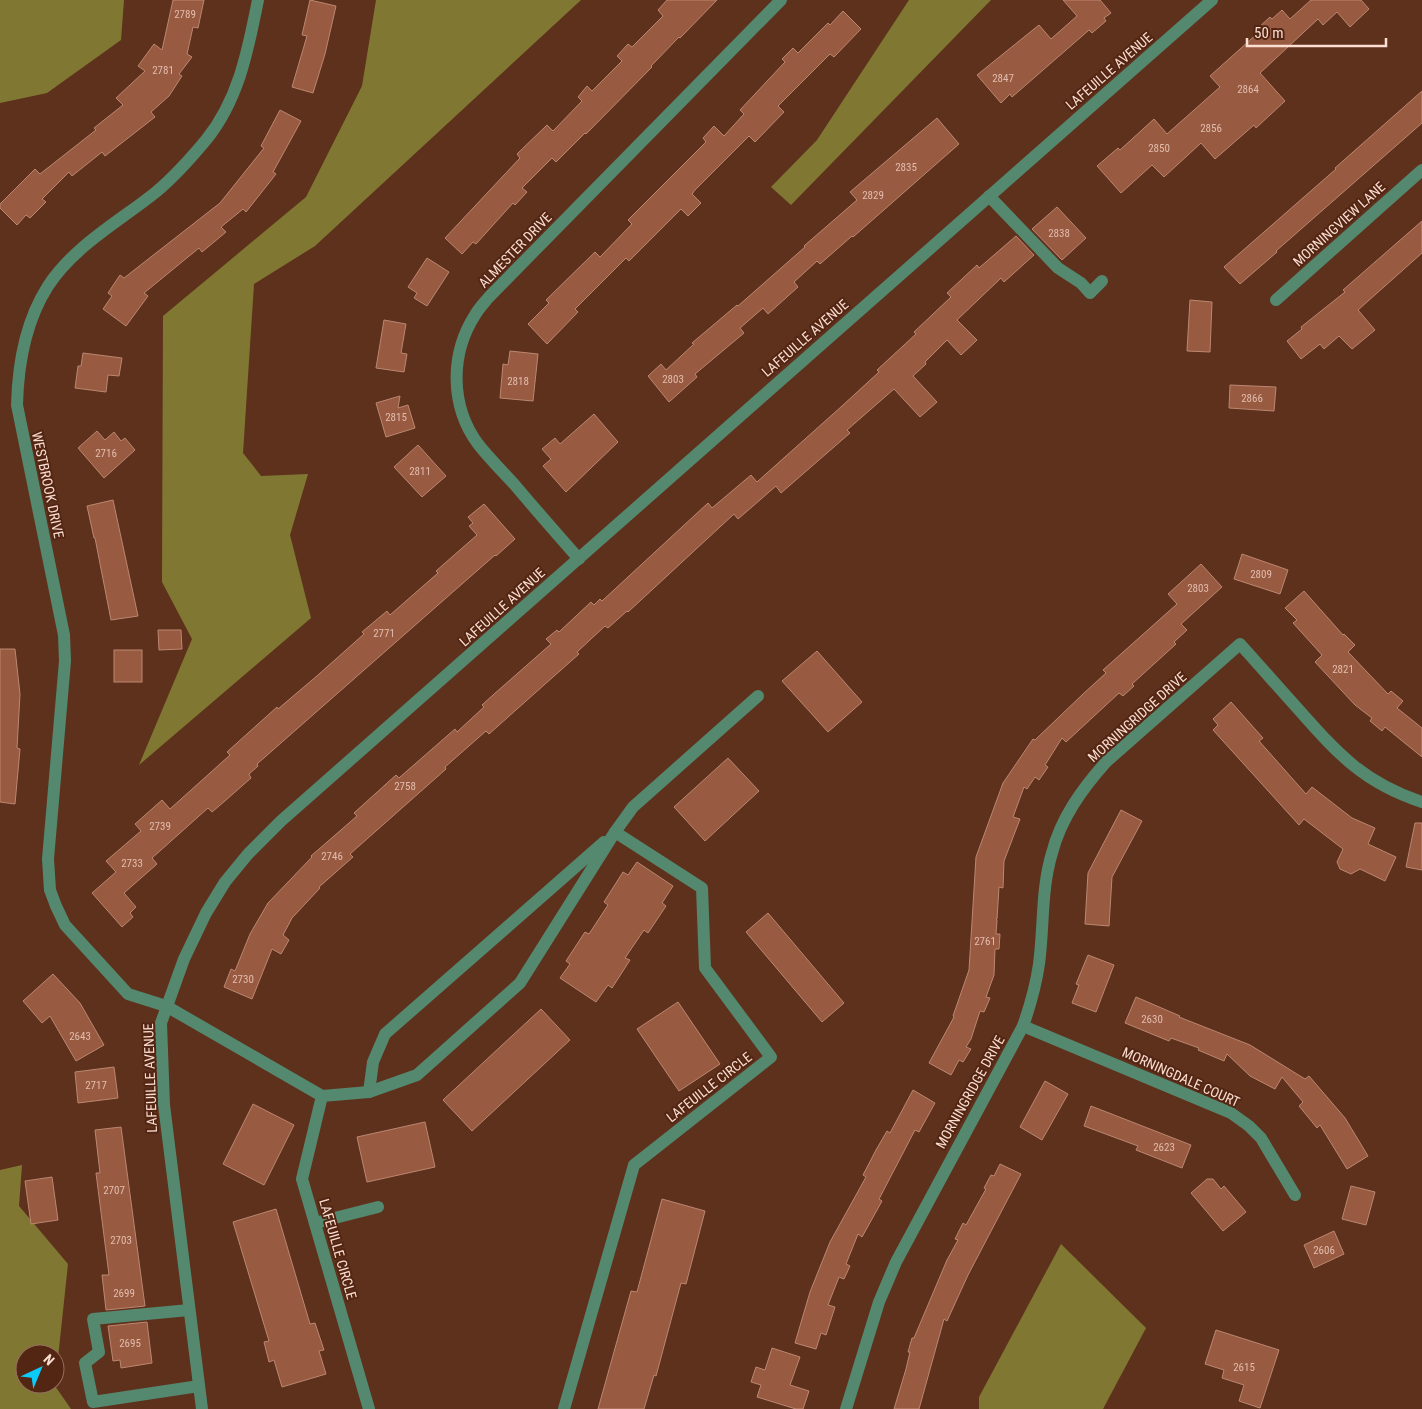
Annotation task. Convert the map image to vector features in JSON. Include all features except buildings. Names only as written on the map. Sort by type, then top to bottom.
[{"type":"street","name":"WESTBROOK DRIVE","points":[[166,1006],[128,994],[65,925],[50,890],[48,859],[65,661],[64,634],[20,426],[17,405],[18,375],[23,345],[32,316],[48,286],[69,261],[158,190],[180,169],[207,139],[226,111],[239,83],[246,59],[258,0]]},
{"type":"street","name":"ALMESTER DRIVE","points":[[579,559],[478,443],[464,420],[459,403],[456,380],[459,355],[465,334],[475,314],[489,297],[781,0]]},
{"type":"street","name":"LAFEUILLE AVENUE","points":[[202,1409],[164,1105],[161,1023],[184,958],[206,913],[225,882],[248,854],[288,815],[1212,0]]},
{"type":"street","name":"MORNINGVIEW LANE","points":[[1276,300],[1422,170]]},
{"type":"street","points":[[989,196],[1058,268],[1081,282],[1090,293],[1102,281]]},
{"type":"street","name":"MORNINGRIDGE DRIVE","points":[[846,1409],[879,1302],[896,1262],[1023,1026],[1033,996],[1039,964],[1046,879],[1052,853],[1061,828],[1073,804],[1106,762],[1240,644],[1336,752],[1362,773],[1384,787],[1422,802]]},
{"type":"street","points":[[166,1006],[322,1096],[369,1092],[417,1075],[520,983],[615,832],[633,807],[758,696]]},
{"type":"street","points":[[369,1092],[373,1062],[385,1034],[615,832]]},
{"type":"street","name":"LAFEUILLE CIRCLE","points":[[564,1409],[634,1165],[771,1057],[705,968],[702,888],[615,832]]},
{"type":"street","name":"MORNINGDALE COURT","points":[[1023,1026],[1231,1113],[1249,1126],[1261,1138],[1295,1195]]},
{"type":"street","name":"LAFEUILLE CIRCLE","points":[[322,1096],[302,1179],[369,1409]]},
{"type":"street","points":[[315,1223],[378,1207]]},
{"type":"street","points":[[189,1310],[94,1319],[99,1352],[85,1363],[93,1402],[199,1386]]},
{"type":"shaded area","points":[[0,0],[124,0],[121,40],[47,93],[0,103]]},
{"type":"shaded area","points":[[376,0],[581,0],[315,246],[254,284],[243,453],[261,476],[308,474],[290,535],[311,618],[139,765],[192,639],[162,582],[163,316],[306,197],[362,86]]},
{"type":"shaded area","points":[[909,0],[991,0],[791,205],[771,187],[817,140]]},
{"type":"shaded area","points":[[22,1165],[19,1206],[68,1264],[59,1344],[15,1344],[15,1394],[61,1394],[71,1409],[0,1409],[0,1170]]},
{"type":"shaded area","points":[[1061,1244],[1146,1328],[1103,1409],[979,1409],[979,1397]]}]
